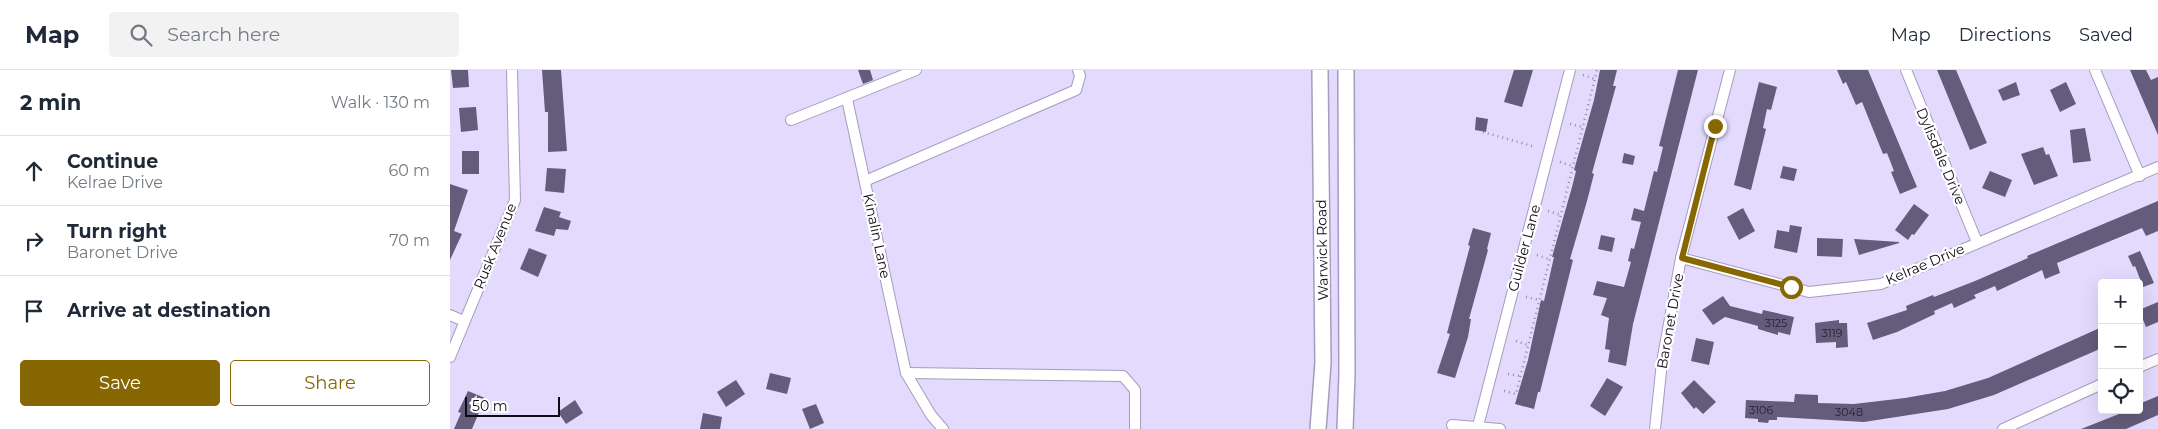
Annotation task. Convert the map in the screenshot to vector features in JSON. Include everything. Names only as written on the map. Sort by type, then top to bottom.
[{"type":"main road","name":"Warwick Road","points":[[1318,429],[1323,363],[1320,70]]},
{"type":"main road","name":"Warwick Road","points":[[1345,429],[1347,374],[1346,70]]},
{"type":"street","name":"Rusk Avenue","points":[[450,357],[515,200],[512,70]]},
{"type":"street","points":[[791,120],[916,70]]},
{"type":"street","points":[[865,181],[1076,90],[1080,76],[1078,70]]},
{"type":"street","name":"Guilder Lane","points":[[1478,426],[1570,70]]},
{"type":"street","name":"Baronet Drive","points":[[1655,429],[1662,362],[1682,258],[1730,70]]},
{"type":"street","name":"Dylisdale Drive","points":[[1906,70],[1977,242]]},
{"type":"street","points":[[2095,70],[2140,176]]},
{"type":"street","name":"Kinalin Lane","points":[[847,98],[906,373],[931,415],[943,429]]},
{"type":"street","name":"Kelrae Drive","points":[[1682,258],[1809,292],[1881,284],[2158,167]]},
{"type":"street","points":[[450,315],[464,321]]},
{"type":"street","points":[[2143,365],[2158,359]]},
{"type":"street","points":[[906,373],[1123,376],[1135,390],[1135,429]]},
{"type":"street","points":[[2002,429],[2098,386]]},
{"type":"street","points":[[1452,425],[1500,429]]},
{"type":"path","points":[[1504,391],[1516,394],[1598,70]]},
{"type":"path","points":[[1583,75],[1595,79]]},
{"type":"path","points":[[1570,124],[1584,127]]},
{"type":"path","points":[[1484,132],[1532,146]]},
{"type":"path","points":[[1560,162],[1574,166]]},
{"type":"path","points":[[1548,212],[1561,215]]},
{"type":"path","points":[[1536,255],[1550,259]]},
{"type":"path","points":[[1526,297],[1540,300]]},
{"type":"path","points":[[1516,341],[1528,345]]},
{"type":"path","points":[[1508,374],[1520,376]]},
{"type":"building","points":[[451,70],[468,70],[469,87],[453,88]]},
{"type":"building","points":[[542,70],[561,70],[567,151],[548,152],[548,112],[545,112]]},
{"type":"building","points":[[858,70],[870,70],[873,80],[863,84]]},
{"type":"building","points":[[1514,70],[1533,70],[1522,107],[1504,102]]},
{"type":"building","points":[[1600,70],[1617,70],[1613,86],[1616,86],[1592,173],[1594,174],[1587,201],[1570,259],[1573,260],[1534,409],[1515,404],[1528,360],[1541,300],[1544,301],[1554,257],[1552,257],[1572,187],[1576,171],[1574,170],[1594,100]]},
{"type":"building","points":[[1678,70],[1698,70],[1633,324],[1626,366],[1608,362],[1610,350],[1605,349],[1609,318],[1601,315],[1607,298],[1593,295],[1597,281],[1624,287],[1631,262],[1628,261],[1631,248],[1634,249],[1641,222],[1631,220],[1634,208],[1644,211],[1654,171],[1657,172],[1663,147],[1659,146]]},
{"type":"building","points":[[1837,70],[1868,70],[1917,187],[1900,194],[1891,172],[1894,171],[1887,153],[1883,154],[1862,102],[1856,105],[1846,82],[1843,84]]},
{"type":"building","points":[[1937,70],[1956,70],[1987,143],[1970,150]]},
{"type":"building","points":[[2130,70],[2146,70],[2151,80],[2158,77],[2158,135]]},
{"type":"building","points":[[1759,82],[1777,87],[1771,110],[1767,109],[1763,128],[1766,129],[1751,190],[1734,185]]},
{"type":"building","points":[[2016,82],[2020,95],[2003,101],[1998,90]]},
{"type":"building","points":[[2066,82],[2076,104],[2060,112],[2050,90]]},
{"type":"building","points":[[476,107],[478,130],[461,132],[459,108]]},
{"type":"building","points":[[1476,117],[1488,119],[1486,132],[1475,130]]},
{"type":"building","points":[[2085,128],[2091,161],[2073,163],[2070,130]]},
{"type":"building","points":[[2043,147],[2046,155],[2049,154],[2058,176],[2034,185],[2021,154]]},
{"type":"building","points":[[462,151],[479,151],[479,174],[462,174]]},
{"type":"building","points":[[1624,153],[1635,156],[1633,165],[1622,163]]},
{"type":"building","points":[[1783,166],[1797,169],[1794,181],[1780,178]]},
{"type":"building","points":[[547,168],[566,169],[564,193],[545,191]]},
{"type":"building","points":[[1990,171],[2012,180],[2005,197],[1982,188]]},
{"type":"building","points":[[450,184],[468,190],[454,231],[462,234],[450,260]]},
{"type":"building","points":[[2158,201],[2158,231],[2146,236],[2142,228],[2057,263],[2060,273],[2045,279],[2042,270],[1997,291],[1995,286],[1974,295],[1976,298],[1954,308],[1952,303],[1934,311],[1935,314],[1897,332],[1873,340],[1867,323],[1907,310],[1906,306],[1975,281],[2028,258],[2027,256]]},
{"type":"building","points":[[1914,204],[1929,215],[1908,240],[1895,230]]},
{"type":"building","points":[[544,207],[561,212],[559,217],[571,221],[568,230],[556,229],[554,236],[535,231]]},
{"type":"building","points":[[1743,208],[1755,231],[1739,240],[1727,217]]},
{"type":"building","points":[[1790,225],[1802,227],[1797,253],[1774,248],[1777,230],[1789,232]]},
{"type":"building","points":[[1473,228],[1491,233],[1469,319],[1471,319],[1468,337],[1455,378],[1437,373],[1450,334],[1447,333]]},
{"type":"building","points":[[1601,235],[1615,238],[1612,252],[1598,249]]},
{"type":"building","points":[[1817,238],[1843,239],[1842,257],[1817,256]]},
{"type":"building","points":[[1854,239],[1899,242],[1899,243],[1859,255]]},
{"type":"building","points":[[529,248],[547,255],[538,277],[520,269]]},
{"type":"building","points":[[2140,251],[2154,283],[2143,287],[2143,279],[2140,279],[2135,266],[2133,267],[2128,256]]},
{"type":"building","points":[[1723,296],[1730,306],[1762,314],[1763,310],[1794,317],[1790,335],[1778,332],[1778,335],[1758,329],[1758,326],[1725,317],[1713,325],[1702,310]]},
{"type":"building","points":[[2158,302],[2158,322],[2146,327],[2143,320],[2143,308]]},
{"type":"building","points":[[1839,320],[1839,323],[1847,323],[1848,347],[1836,348],[1836,342],[1816,343],[1815,323]]},
{"type":"building","points":[[2098,329],[2098,350],[1994,395],[1948,409],[1864,422],[1777,417],[1777,420],[1769,420],[1768,423],[1758,422],[1758,419],[1745,418],[1746,400],[1794,402],[1795,394],[1818,395],[1818,403],[1854,404],[1945,391],[1988,378]]},
{"type":"building","points":[[1696,338],[1714,342],[1709,365],[1691,361]]},
{"type":"building","points":[[770,373],[791,378],[787,394],[766,389]]},
{"type":"building","points":[[1607,378],[1623,387],[1605,416],[1590,406]]},
{"type":"building","points":[[736,380],[745,394],[726,407],[717,392]]},
{"type":"building","points":[[1694,380],[1716,402],[1703,414],[1696,407],[1694,409],[1681,393]]},
{"type":"building","points":[[468,391],[485,398],[472,429],[454,429],[461,413],[458,412]]},
{"type":"building","points":[[2158,396],[2158,415],[2126,429],[2081,429],[2119,414],[2143,414],[2143,402]]},
{"type":"building","points":[[575,400],[583,413],[566,424],[558,412]]},
{"type":"building","points":[[816,404],[824,423],[810,429],[802,409]]},
{"type":"building","points":[[703,413],[722,417],[720,429],[700,429]]},
{"type":"route","points":[[1715,126],[1682,258],[1791,287]]}]
